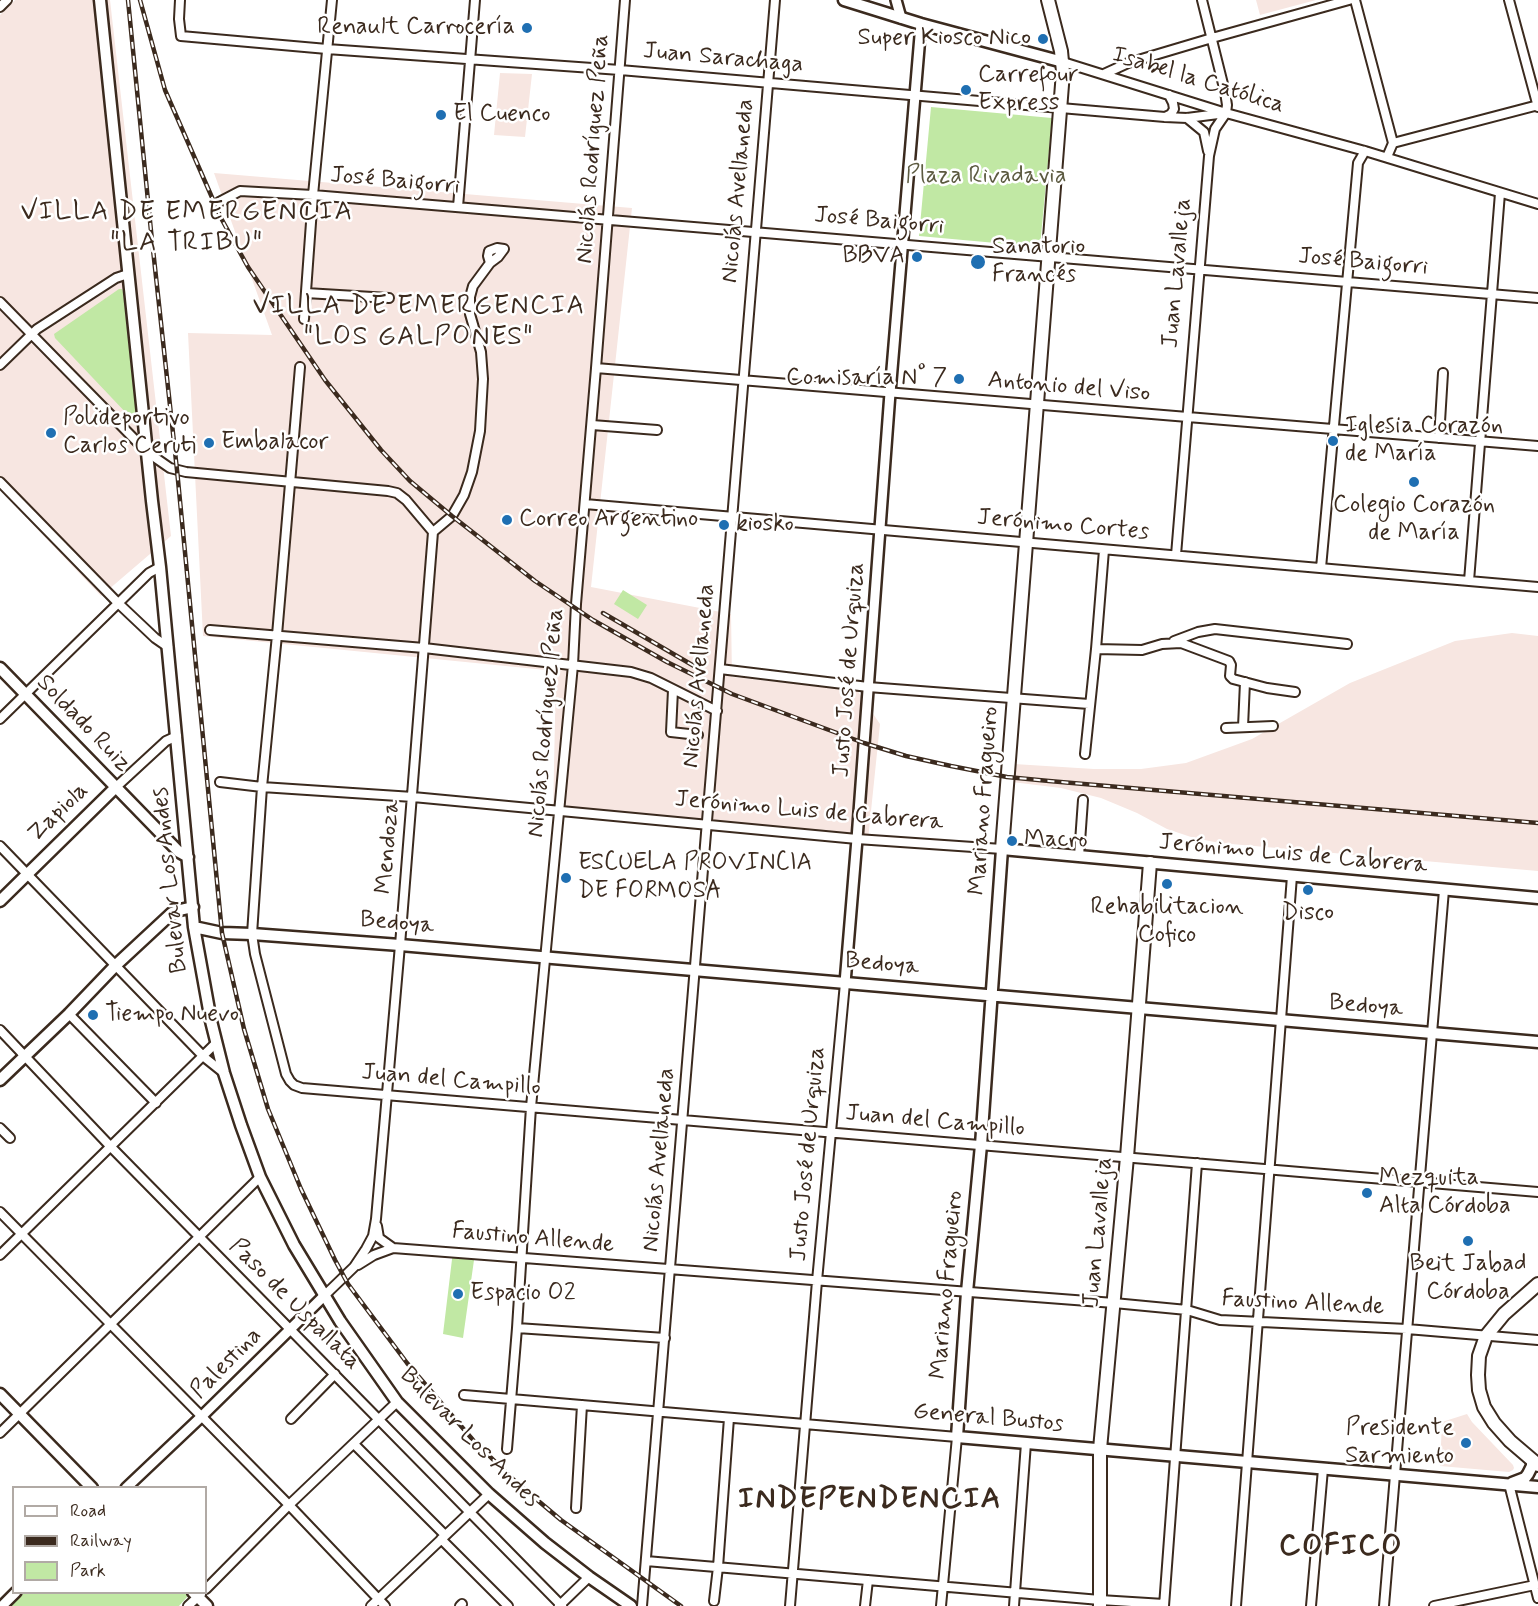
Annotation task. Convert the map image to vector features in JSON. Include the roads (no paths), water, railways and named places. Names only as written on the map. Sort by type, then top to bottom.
[{"type":"main road","name":"Bulevar Los Andes","points":[[100,0],[160,567],[194,927],[216,1043],[241,1125],[260,1177],[294,1245],[368,1362],[397,1402],[489,1494],[545,1543],[631,1606]]},
{"type":"main road","name":"Isabel la Católica","points":[[844,0],[921,24],[1063,62]]},
{"type":"main road","name":"Mariano Fragueiro","points":[[957,1437],[1061,107],[1063,62],[1048,0]]},
{"type":"main road","name":"Soldado Ruiz","points":[[0,668],[115,788],[179,852],[188,857]]},
{"type":"main road","name":"Zapiola","points":[[0,901],[115,788]]},
{"type":"main road","name":"Jerónimo Luis de Cabrera","points":[[1002,849],[1538,898]]},
{"type":"main road","name":"Juan Lavalleja","points":[[1100,1603],[1100,1449],[1127,1157],[1150,863]]},
{"type":"main road","points":[[0,1080],[171,913],[193,907]]},
{"type":"main road","name":"Bedoya","points":[[194,927],[222,933],[546,957],[1538,1042]]},
{"type":"main road","name":"Bedoya","points":[[196,942],[222,933]]},
{"type":"main road","points":[[1509,1485],[1525,1478],[1535,1462],[1510,1441],[1484,1407],[1479,1390],[1479,1356],[1486,1336],[1504,1314],[1538,1284]]},
{"type":"main road","points":[[0,1394],[90,1486]]},
{"type":"main road","name":"General Bustos","points":[[957,1437],[1538,1487]]},
{"type":"street","points":[[0,7],[7,0]]},
{"type":"street","name":"Juan Sarachaga","points":[[180,0],[181,36],[620,70],[1165,117],[1187,118],[1226,113]]},
{"type":"street","points":[[304,319],[313,195],[332,0]]},
{"type":"street","points":[[458,207],[475,0]]},
{"type":"street","name":"Nicolás Rodríguez Peña","points":[[507,1449],[531,1107],[573,665],[625,0]]},
{"type":"street","name":"Nicolás Avellaneda","points":[[642,1606],[775,0]]},
{"type":"street","points":[[896,0],[901,18]]},
{"type":"street","points":[[1202,0],[1225,92],[1226,113]]},
{"type":"street","points":[[1104,74],[1128,63],[1349,0]]},
{"type":"street","points":[[1355,0],[1394,143],[1387,157]]},
{"type":"street","points":[[1394,143],[1538,106],[1509,0]]},
{"type":"street","name":"Justo José de Urquiza","points":[[790,1606],[857,839],[879,529],[921,24]]},
{"type":"street","name":"Isabel la Católica","points":[[1063,62],[1226,113],[1387,157],[1538,204]]},
{"type":"street","points":[[1165,117],[1174,109],[1169,95]]},
{"type":"street","name":"Juan Lavalleja","points":[[1176,555],[1209,156],[1215,129],[1226,113]]},
{"type":"street","points":[[1187,118],[1204,132],[1209,156]]},
{"type":"street","points":[[1321,568],[1358,163],[1365,151]]},
{"type":"street","name":"José Baigorri","points":[[219,202],[240,191],[313,195],[1538,298]]},
{"type":"street","points":[[1469,581],[1500,193]]},
{"type":"street","points":[[0,302],[147,452],[170,468],[397,493],[434,532],[452,516],[464,495],[472,472],[480,431],[483,379],[481,352],[470,314],[470,297],[473,286],[490,263]]},
{"type":"street","points":[[0,365],[37,329],[116,278],[128,274]]},
{"type":"street","points":[[306,293],[389,297]]},
{"type":"street","points":[[252,934],[262,787],[300,367]]},
{"type":"street","name":"Antonio del Viso","points":[[596,369],[1538,446]]},
{"type":"street","points":[[1439,438],[1443,373]]},
{"type":"street","points":[[592,425],[657,430]]},
{"type":"street","points":[[0,482],[118,603],[155,638],[168,647]]},
{"type":"street","name":"Jerónimo Cortes","points":[[585,504],[1538,587]]},
{"type":"street","name":"Mendoza","points":[[354,1267],[373,1236],[376,1219],[434,532]]},
{"type":"street","points":[[1085,754],[1104,550]]},
{"type":"street","points":[[0,719],[149,573],[160,567]]},
{"type":"street","points":[[1170,643],[1198,632],[1215,629],[1347,644]]},
{"type":"street","points":[[210,630],[424,648],[636,673],[651,678],[717,711]]},
{"type":"street","points":[[1096,648],[1142,650],[1156,645],[1181,643],[1229,661],[1230,676],[1233,680],[1295,692]]},
{"type":"street","points":[[720,669],[868,687],[1089,704]]},
{"type":"street","points":[[1243,727],[1245,682]]},
{"type":"street","points":[[673,690],[671,732],[698,735]]},
{"type":"street","points":[[1226,728],[1273,726]]},
{"type":"street","name":"Zapiola","points":[[115,788],[166,741],[177,736]]},
{"type":"street","name":"Jerónimo Luis de Cabrera","points":[[220,782],[413,797],[857,839],[1002,849]]},
{"type":"street","points":[[1079,856],[1083,801]]},
{"type":"street","points":[[0,846],[204,1057],[224,1072]]},
{"type":"street","points":[[1236,1606],[1292,876]]},
{"type":"street","points":[[1384,1606],[1444,890]]},
{"type":"street","name":"Juan del Campillo","points":[[252,934],[255,954],[286,1074],[294,1085],[302,1088],[1538,1192]]},
{"type":"street","points":[[69,1014],[156,1103]]},
{"type":"street","name":"Paso de Uspallata","points":[[0,1030],[111,1147],[560,1606]]},
{"type":"street","points":[[0,1255],[216,1043]]},
{"type":"street","points":[[0,1128],[10,1138]]},
{"type":"street","points":[[646,1561],[1015,1593],[1100,1603],[1164,1605],[1197,1163]]},
{"type":"street","points":[[0,1433],[260,1177]]},
{"type":"street","points":[[0,1212],[289,1505],[385,1606]]},
{"type":"street","points":[[376,1219],[379,1238],[393,1248]]},
{"type":"street","name":"Faustino Allende","points":[[354,1267],[374,1255],[393,1248],[1114,1303],[1187,1310],[1220,1320],[1407,1329],[1538,1340]]},
{"type":"street","name":"Palestina","points":[[128,1486],[354,1267]]},
{"type":"street","points":[[517,1328],[665,1338]]},
{"type":"street","points":[[291,1419],[335,1374]]},
{"type":"street","name":"General Bustos","points":[[464,1395],[957,1437]]},
{"type":"street","points":[[207,1585],[397,1402]]},
{"type":"street","points":[[576,1508],[582,1405]]},
{"type":"street","points":[[714,1601],[729,1418]]},
{"type":"street","name":"Mariano Fragueiro","points":[[941,1606],[957,1437]]},
{"type":"street","points":[[1014,1606],[1026,1443]]},
{"type":"street","points":[[354,1444],[508,1606]]},
{"type":"street","points":[[1311,1606],[1323,1469]]},
{"type":"street","points":[[1509,1485],[1538,1598]]},
{"type":"street","points":[[371,1606],[489,1494]]},
{"type":"street","points":[[560,1606],[589,1577]]},
{"type":"street","points":[[866,1606],[868,1580]]},
{"type":"street","points":[[1434,1606],[1534,1585]]},
{"type":"street","points":[[2,1606],[15,1594]]},
{"type":"street","points":[[188,1606],[198,1594]]},
{"type":"railway","points":[[128,0],[222,933],[244,1029],[268,1109],[301,1189],[348,1284],[407,1363],[473,1440],[517,1483],[561,1520],[681,1606]]},
{"type":"railway","points":[[140,0],[165,90],[221,218],[248,267],[325,380],[381,450],[410,481],[535,581],[593,620],[667,662],[732,694],[864,743],[906,756],[951,766],[1007,777],[1538,823]]},
{"type":"railway","points":[[603,613],[694,666]]},
{"type":"place","name":"Renault Carrocería","points":[[527,28]]},
{"type":"place","name":"Super Kiosco Nico","points":[[1043,39]]},
{"type":"place","name":"Carrefour Express","points":[[966,90]]},
{"type":"place","name":"El Cuenco","points":[[441,115]]},
{"type":"place","name":"BBVA","points":[[917,257]]},
{"type":"place","name":"Sanatorio Francés","points":[[978,262]]},
{"type":"place","name":"Comisaría N° 7","points":[[959,379]]},
{"type":"place","name":"Polideportivo Carlos Ceruti","points":[[51,433]]},
{"type":"place","name":"Iglesia Corazón de María","points":[[1333,441]]},
{"type":"place","name":"Embalacor","points":[[209,443]]},
{"type":"place","name":"Colegio Corazón de María","points":[[1414,482]]},
{"type":"place","name":"Correo Argentino","points":[[507,520]]},
{"type":"place","name":"kiosko","points":[[724,525]]},
{"type":"place","name":"Macro","points":[[1012,841]]},
{"type":"place","name":"ESCUELA PROVINCIA DE FORMOSA","points":[[566,878]]},
{"type":"place","name":"Rehabilitacion Cofico","points":[[1167,884]]},
{"type":"place","name":"Disco","points":[[1308,890]]},
{"type":"place","name":"Tiempo Nuevo","points":[[93,1015]]},
{"type":"place","name":"Mezquita Alta Córdoba","points":[[1367,1193]]},
{"type":"place","name":"Beit Jabad Córdoba","points":[[1468,1241]]},
{"type":"place","name":"Espacio O2","points":[[458,1294]]},
{"type":"place","name":"Presidente Sarmiento","points":[[1466,1443]]},
{"type":"district","name":"VILLA DE EMERGENCIA \"LA TRIBU\"","points":[[187,228]]},
{"type":"district","name":"VILLA DE EMERGENCIA \"LOS GALPONES\"","points":[[419,322]]},
{"type":"district","name":"INDEPENDENCIA","points":[[870,1501]]},
{"type":"district","name":"COFICO","points":[[1341,1548]]},
{"type":"park label","name":"Plaza Rivadavia","points":[[986,177]]}]
